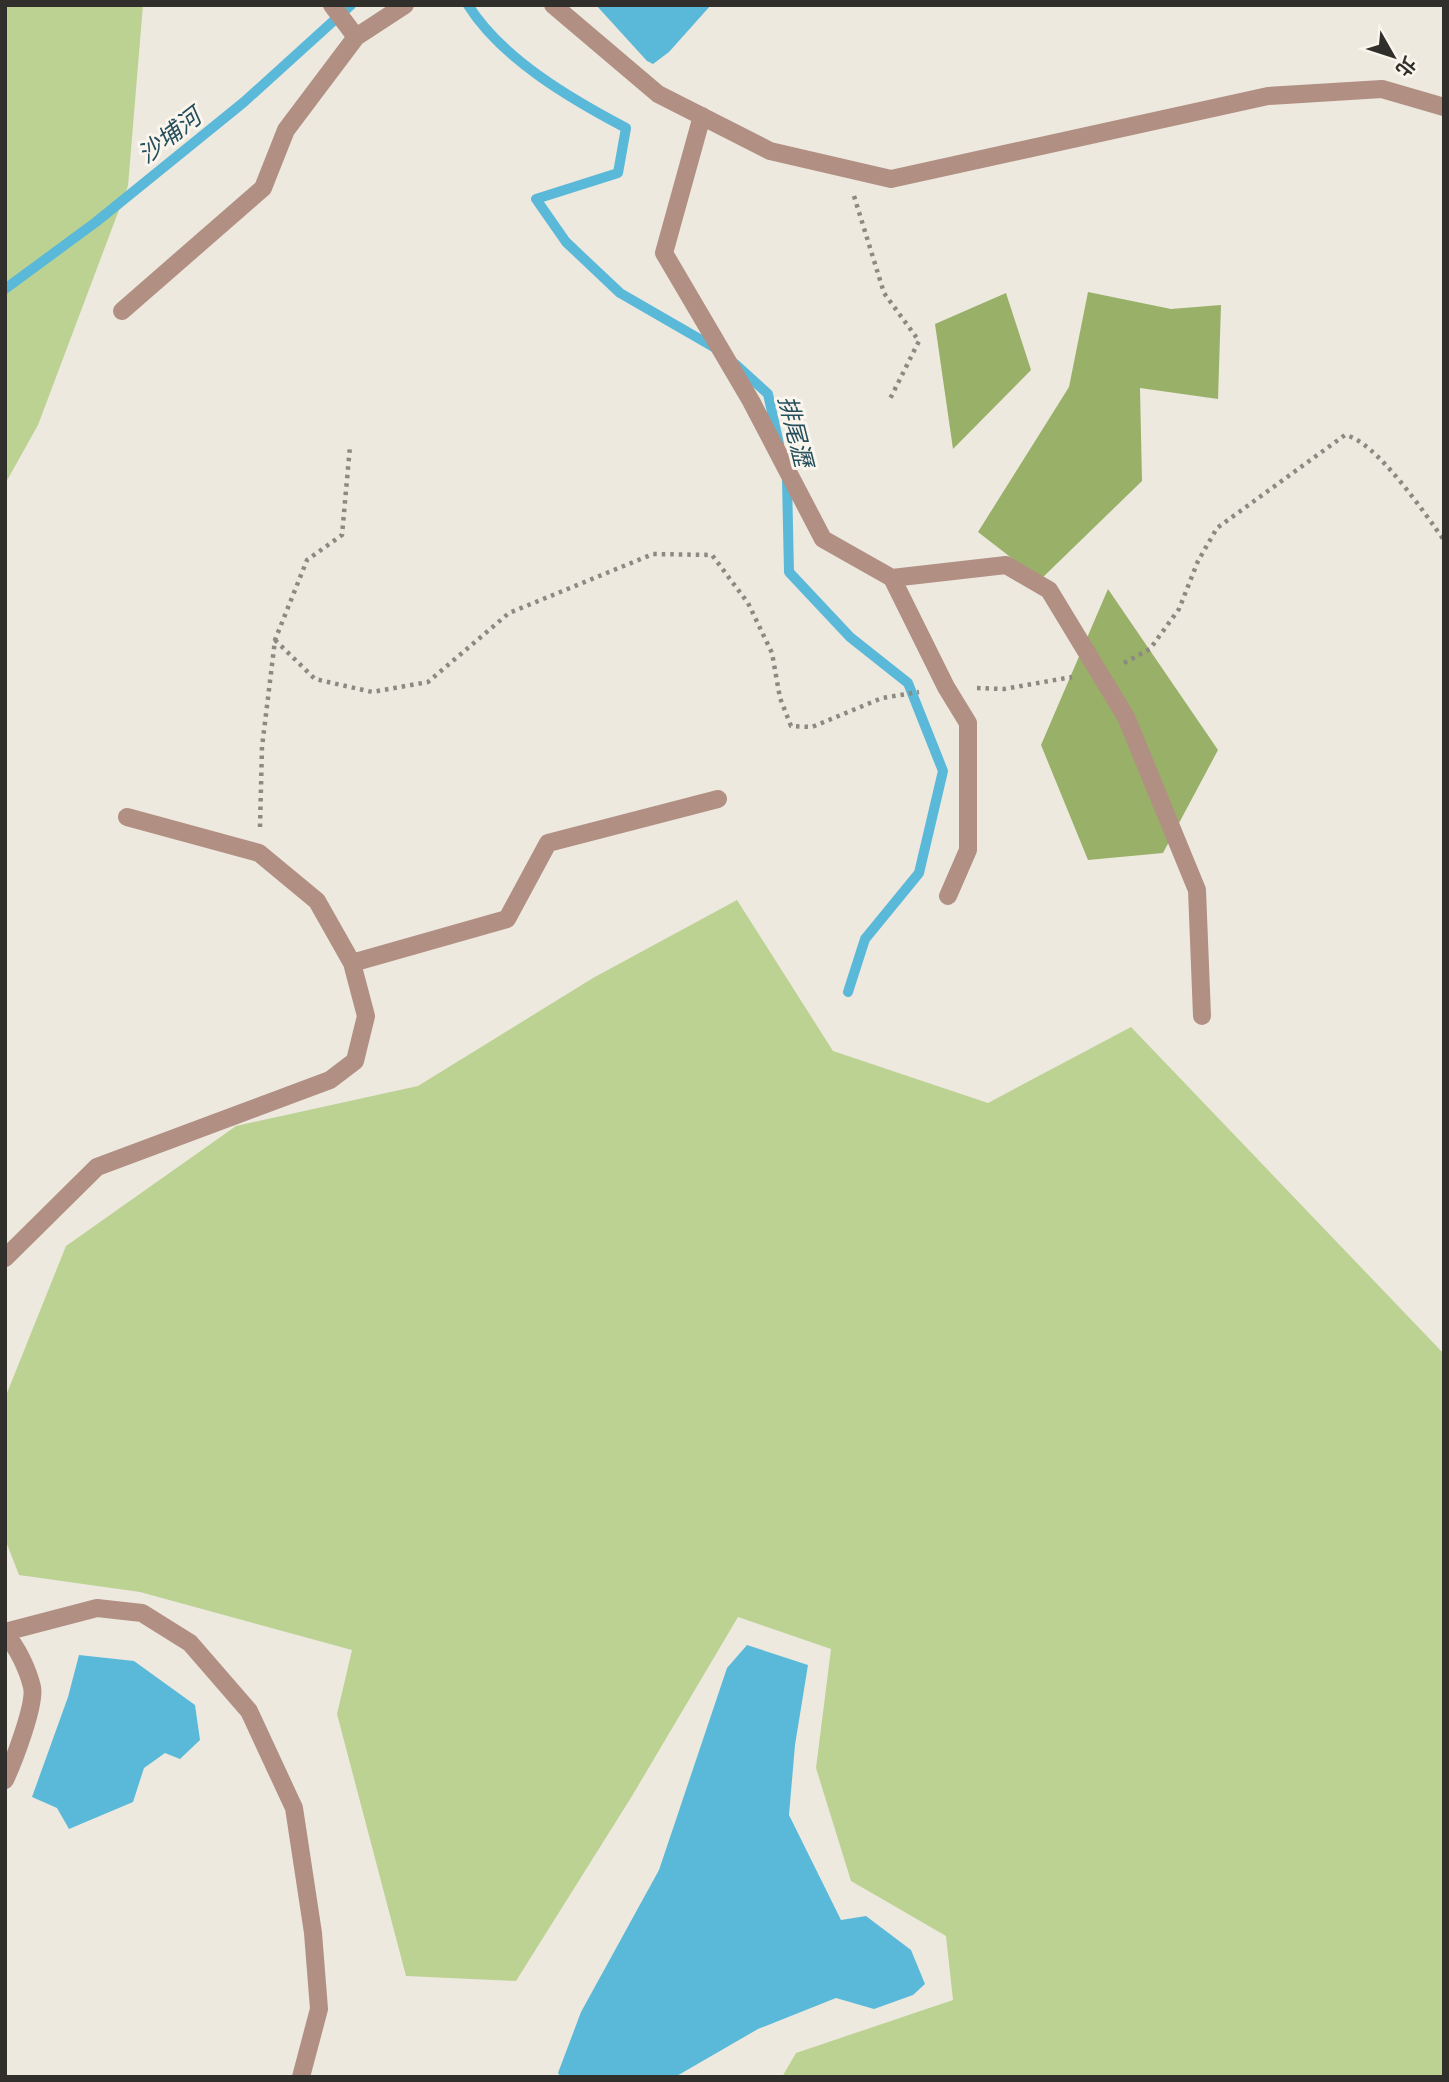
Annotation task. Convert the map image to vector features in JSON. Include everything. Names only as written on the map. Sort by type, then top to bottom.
[{"type":"lane","points":[[332,5],[356,37]]},
{"type":"lane","points":[[122,310],[263,188],[286,130],[356,37],[405,5]]},
{"type":"lane","points":[[553,5],[658,94],[770,151],[891,179],[1268,96],[1382,89],[1444,107]]},
{"type":"lane","points":[[702,116],[664,253],[751,401],[823,539],[892,578],[946,687],[968,723],[968,850],[948,896]]},
{"type":"lane","points":[[892,578],[1006,565],[1049,590],[1126,717],[1197,890],[1202,1016]]},
{"type":"lane","points":[[352,963],[507,919],[548,843],[718,799]]},
{"type":"lane","points":[[5,1258],[97,1167],[330,1080],[355,1061],[366,1016],[352,963],[317,901],[259,853],[127,817]]},
{"type":"lane","points":[[5,1780],[18,1752],[33,1689],[13,1643],[5,1633],[97,1608],[142,1613],[190,1643],[249,1711],[294,1808],[313,1933],[319,2009],[301,2077]]},
{"type":"path","points":[[846,168],[884,292],[919,341],[890,398]]},
{"type":"path","points":[[259,853],[262,747],[275,640],[307,560],[342,535],[349,446]]},
{"type":"green space","points":[[5,5],[143,5],[128,186],[38,425],[5,484]]},
{"type":"green space","points":[[1088,292],[1171,309],[1221,305],[1218,399],[1140,388],[1142,481],[1040,580],[978,532],[1069,387]]},
{"type":"green space","points":[[1006,293],[1031,370],[953,449],[935,324]]},
{"type":"green space","points":[[1108,589],[1218,750],[1163,853],[1088,860],[1041,745]]},
{"type":"green space","points":[[737,900],[833,1051],[988,1103],[1131,1027],[1444,1354],[1444,2077],[782,2077],[796,2053],[953,2000],[946,1936],[851,1881],[816,1768],[831,1649],[738,1617],[632,1796],[516,1981],[406,1976],[337,1714],[352,1650],[140,1592],[19,1575],[5,1539],[5,1398],[66,1246],[236,1126],[418,1086],[593,978]]},
{"type":"water","points":[[596,5],[711,5],[669,52],[653,64],[647,61]]},
{"type":"water","points":[[747,1645],[808,1665],[795,1745],[789,1815],[841,1920],[866,1916],[911,1950],[925,1984],[913,1995],[874,2009],[836,1998],[758,2029],[675,2077],[561,2077],[558,2073],[581,2012],[659,1870],[727,1668]]},
{"type":"water","points":[[79,1655],[134,1661],[195,1705],[200,1740],[180,1759],[165,1753],[144,1768],[133,1802],[69,1829],[57,1808],[32,1797],[68,1697]]},
{"type":"waterway","name":"沙埔河","points":[[5,289],[96,222],[244,102],[351,5]]},
{"type":"waterway","name":"排尾瀝","points":[[468,5],[482,25],[518,60],[561,91],[626,128],[618,173],[536,199],[566,242],[620,293],[717,349]]},
{"type":"waterway","name":"排尾瀝","points":[[735,364],[768,394],[779,444]]},
{"type":"waterway","name":"排尾瀝","points":[[787,480],[789,572],[850,637],[908,683],[943,771],[919,873],[865,939],[848,992]]}]
